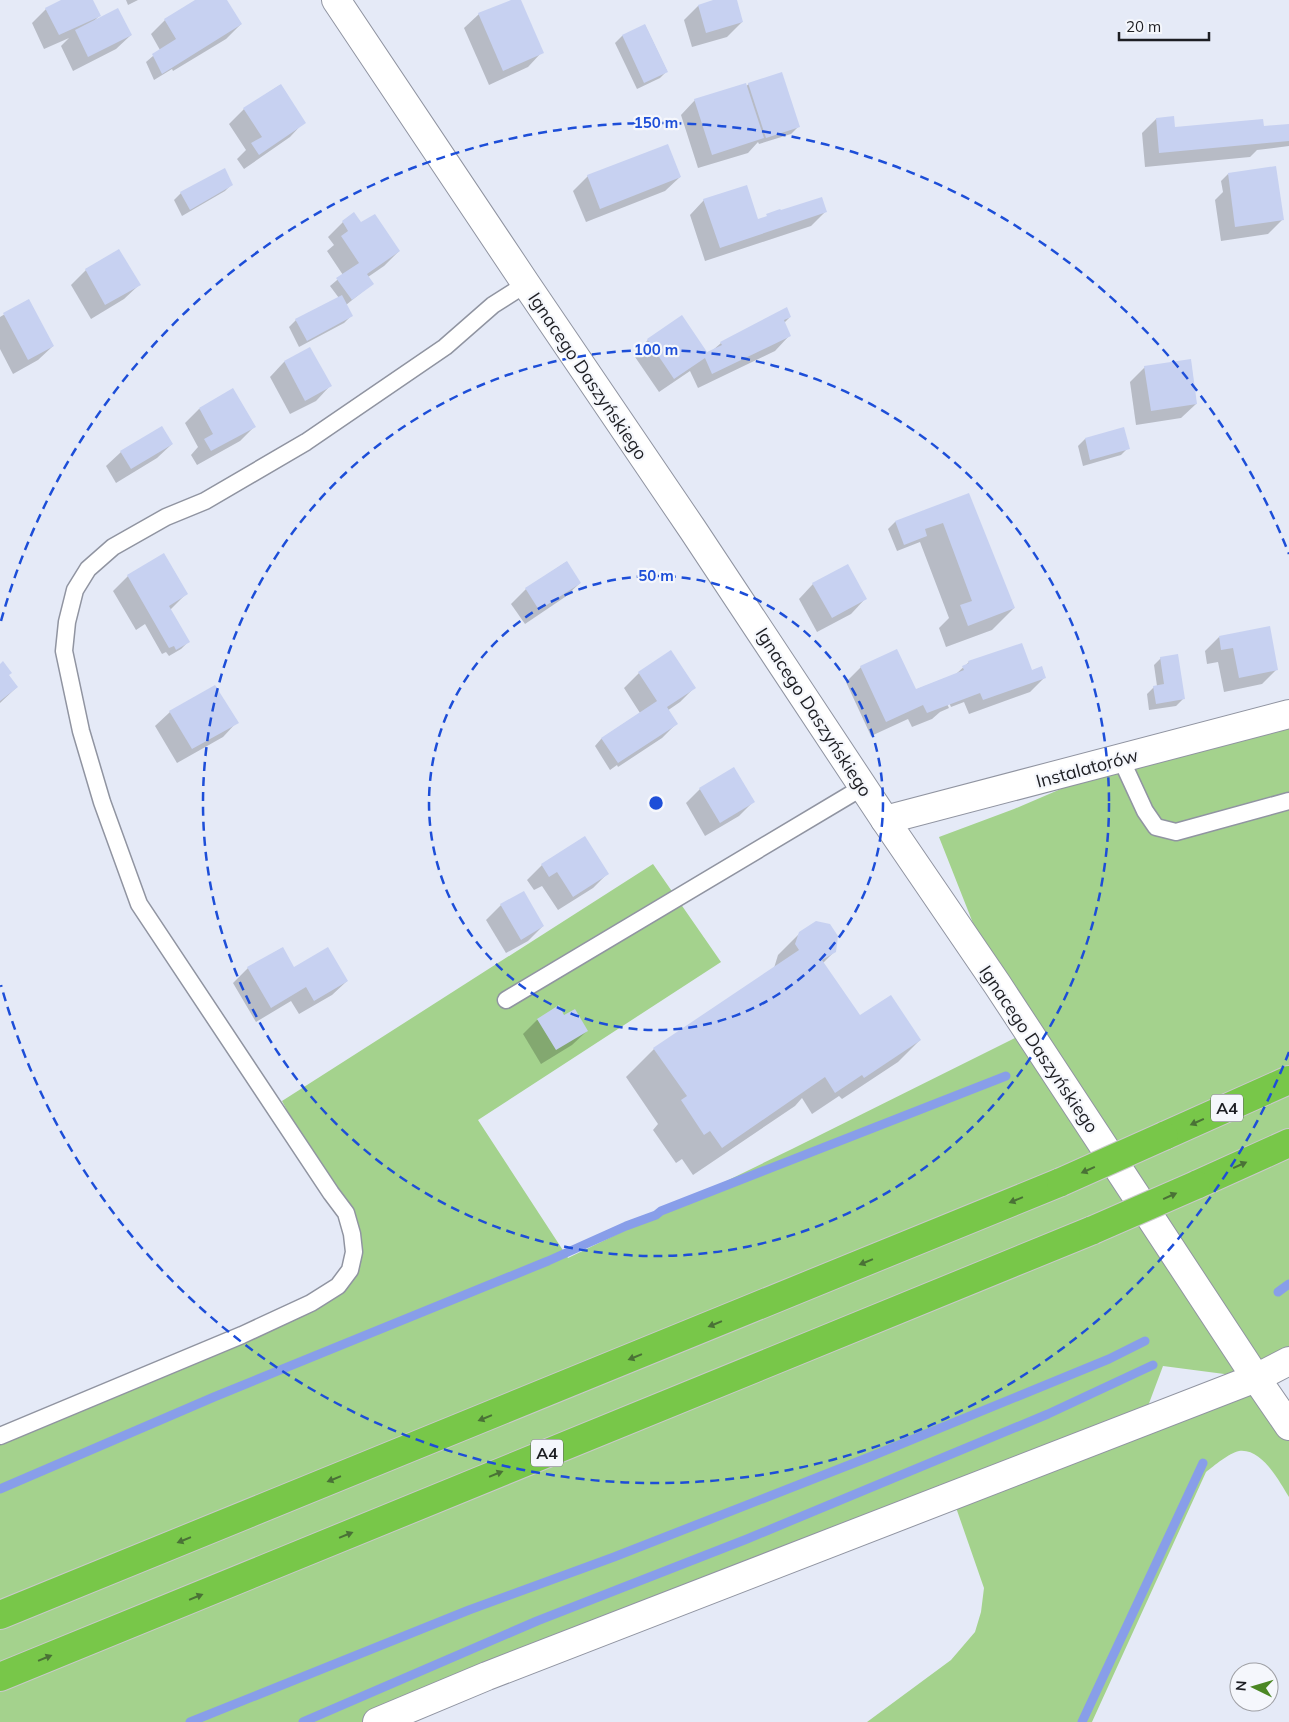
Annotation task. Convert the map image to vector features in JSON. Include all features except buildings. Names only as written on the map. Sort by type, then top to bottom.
[{"type":"highway","name":"A4","points":[[0,1615],[1061,1182],[1289,1080]]},
{"type":"highway","name":"A4","points":[[0,1677],[1093,1230],[1289,1143]]},
{"type":"main road","name":"Ignacego Daszyńskiego","points":[[336,0],[693,530],[885,820],[997,984],[1289,1426]]},
{"type":"main road","name":"Instalatorów","points":[[885,820],[1289,714]]},
{"type":"main road","points":[[377,1722],[487,1676],[1256,1378],[1289,1361]]},
{"type":"lane","points":[[0,1436],[242,1335],[312,1303],[338,1286],[350,1270],[354,1252],[352,1234],[346,1213],[140,904],[102,802],[81,731],[64,651],[66,622],[75,590],[88,569],[112,548],[166,517],[205,501],[306,442],[445,347],[493,305],[526,284]]},
{"type":"lane","points":[[1121,759],[1145,811],[1156,827],[1176,832],[1289,801]]},
{"type":"lane","points":[[506,1000],[863,787]]},
{"type":"green space","points":[[1289,714],[1289,1361],[1256,1378],[1289,1426],[1289,1497],[1269,1467],[1262,1460],[1247,1451],[1231,1454],[1206,1472],[1092,1722],[867,1722],[951,1660],[975,1632],[981,1612],[984,1588],[952,1496],[374,1722],[0,1722],[0,1436],[338,1286],[354,1252],[331,1193],[282,1101],[653,864],[721,962],[478,1120],[568,1258],[1021,1035],[997,984],[939,837],[1014,809],[1203,728]],"holes":[[[1163,1366],[1255,1378],[1142,1422]]]},
{"type":"waterway","points":[[0,1489],[214,1397],[548,1261],[626,1226],[656,1215],[661,1211],[1006,1076]]},
{"type":"waterway","points":[[1278,1292],[1289,1284]]},
{"type":"waterway","points":[[190,1722],[469,1610],[614,1557],[872,1456],[1109,1359],[1145,1341]]},
{"type":"waterway","points":[[303,1722],[537,1621],[747,1539],[1048,1414],[1153,1365]]},
{"type":"waterway","points":[[1082,1722],[1203,1463]]}]
